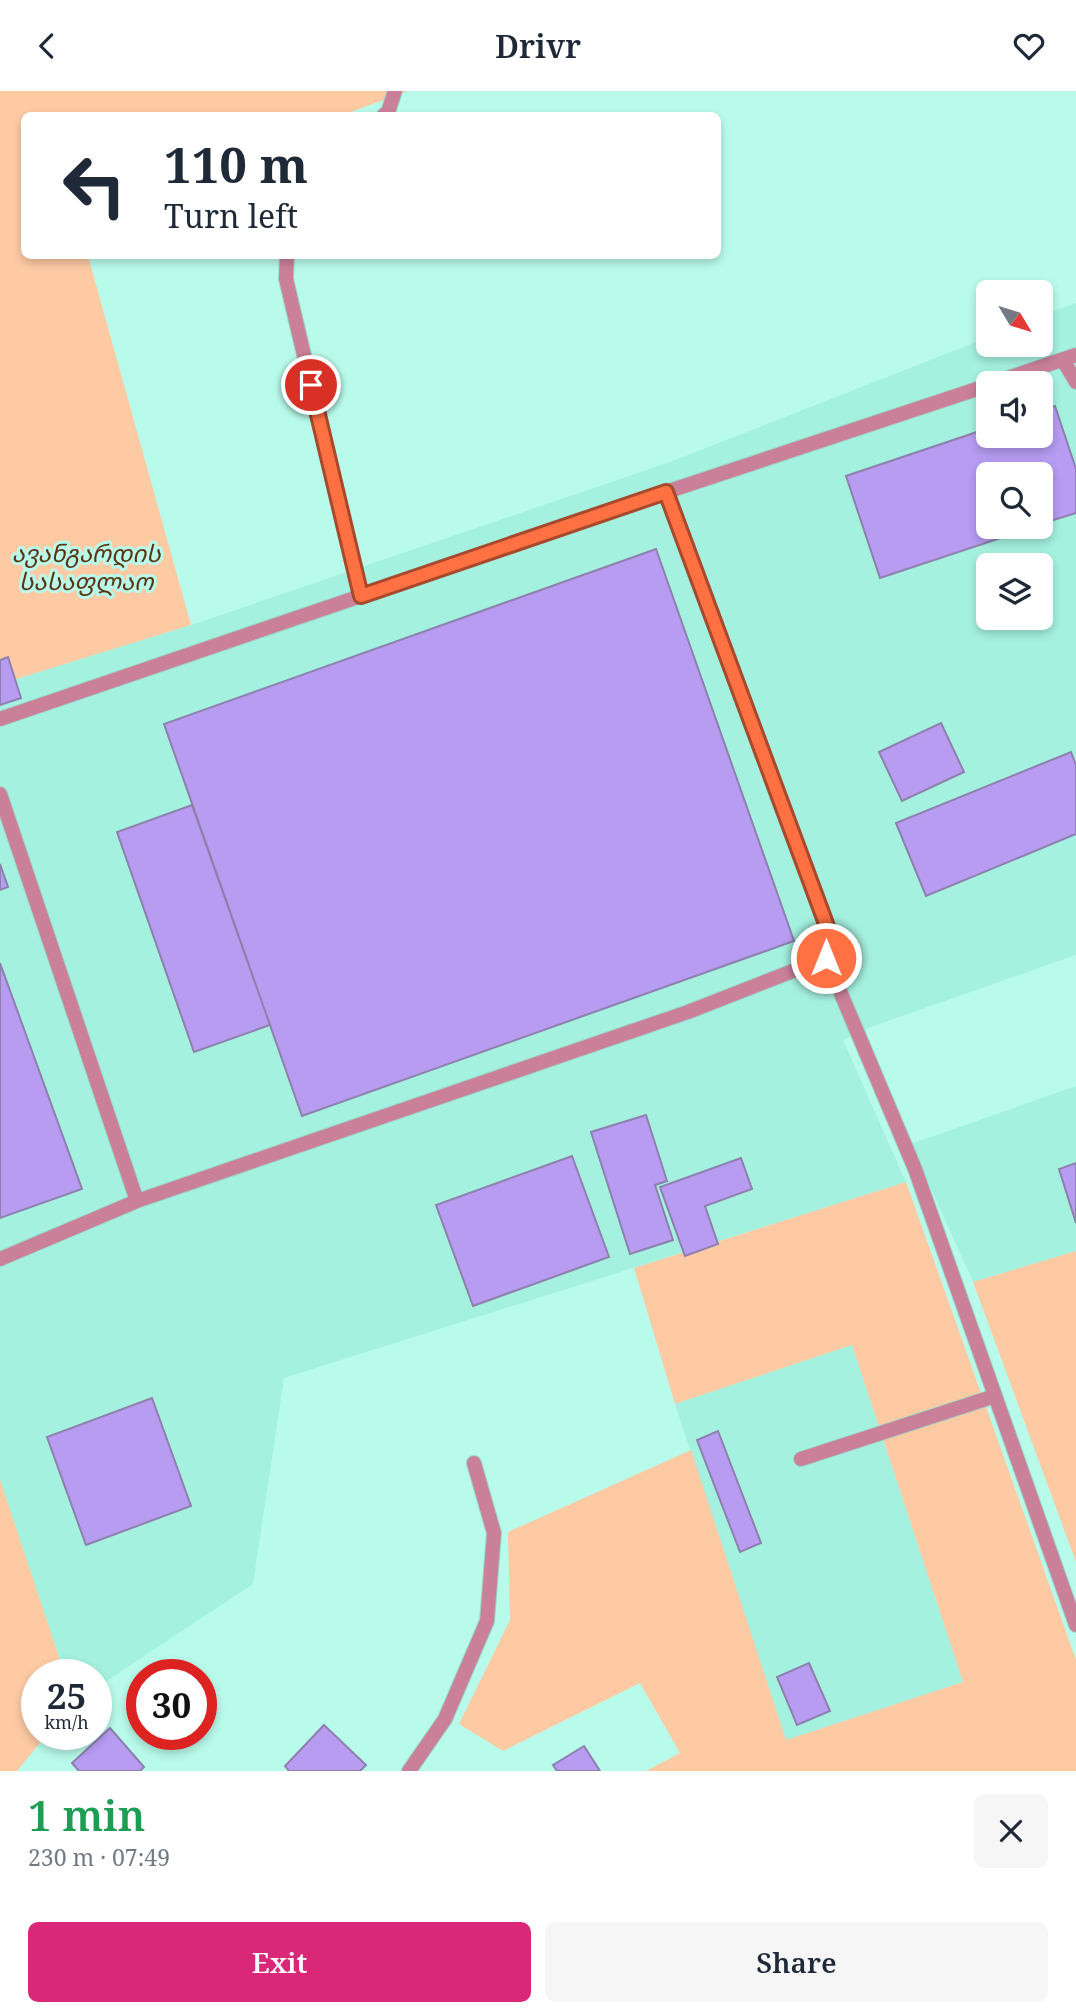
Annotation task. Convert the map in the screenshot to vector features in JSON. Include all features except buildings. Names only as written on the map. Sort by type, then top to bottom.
[{"type":"street","points":[[388,112],[395,91]]},
{"type":"street","points":[[287,259],[286,279],[361,596]]},
{"type":"street","points":[[1030,371],[1070,358],[1076,382]]},
{"type":"street","points":[[0,719],[976,389]]},
{"type":"street","points":[[666,492],[831,938],[826,958],[915,1169],[1076,1625]]},
{"type":"street","points":[[0,794],[137,1201]]},
{"type":"street","points":[[0,1259],[137,1201],[688,1012],[826,958]]},
{"type":"street","points":[[801,1459],[995,1396]]},
{"type":"street","points":[[414,1770],[445,1719],[487,1621],[494,1534],[474,1463]]},
{"type":"shaded area","points":[[1076,303],[1076,955],[871,1027],[843,1040],[906,1182],[284,1378],[253,1584],[140,1659],[126,1659],[126,1668],[112,1677],[112,1659],[60,1659],[0,1480],[0,684],[191,625],[670,462],[976,342],[976,357],[1054,357],[1054,311]]},
{"type":"shaded area","points":[[1076,1086],[1076,1251],[973,1282],[911,1144]]},
{"type":"shaded area","points":[[852,1345],[963,1682],[786,1741],[675,1404]]},
{"type":"green space","name":"ავანგარდის სასაფლაო","points":[[0,91],[408,91],[351,112],[21,112],[21,259],[89,259],[191,625],[0,684]]},
{"type":"green space","points":[[906,1182],[1076,1660],[1076,1771],[646,1771],[680,1753],[640,1683],[503,1751],[459,1724],[510,1620],[508,1532],[691,1450],[786,1740],[963,1682],[852,1345],[675,1404],[634,1268]]},
{"type":"green space","points":[[1076,1251],[1076,1562],[973,1282]]},
{"type":"green space","points":[[0,1480],[60,1659],[21,1659],[21,1750],[34,1750],[17,1771],[0,1771]]},
{"type":"route","points":[[311,385],[361,596],[666,492],[831,938],[826,958]]}]
